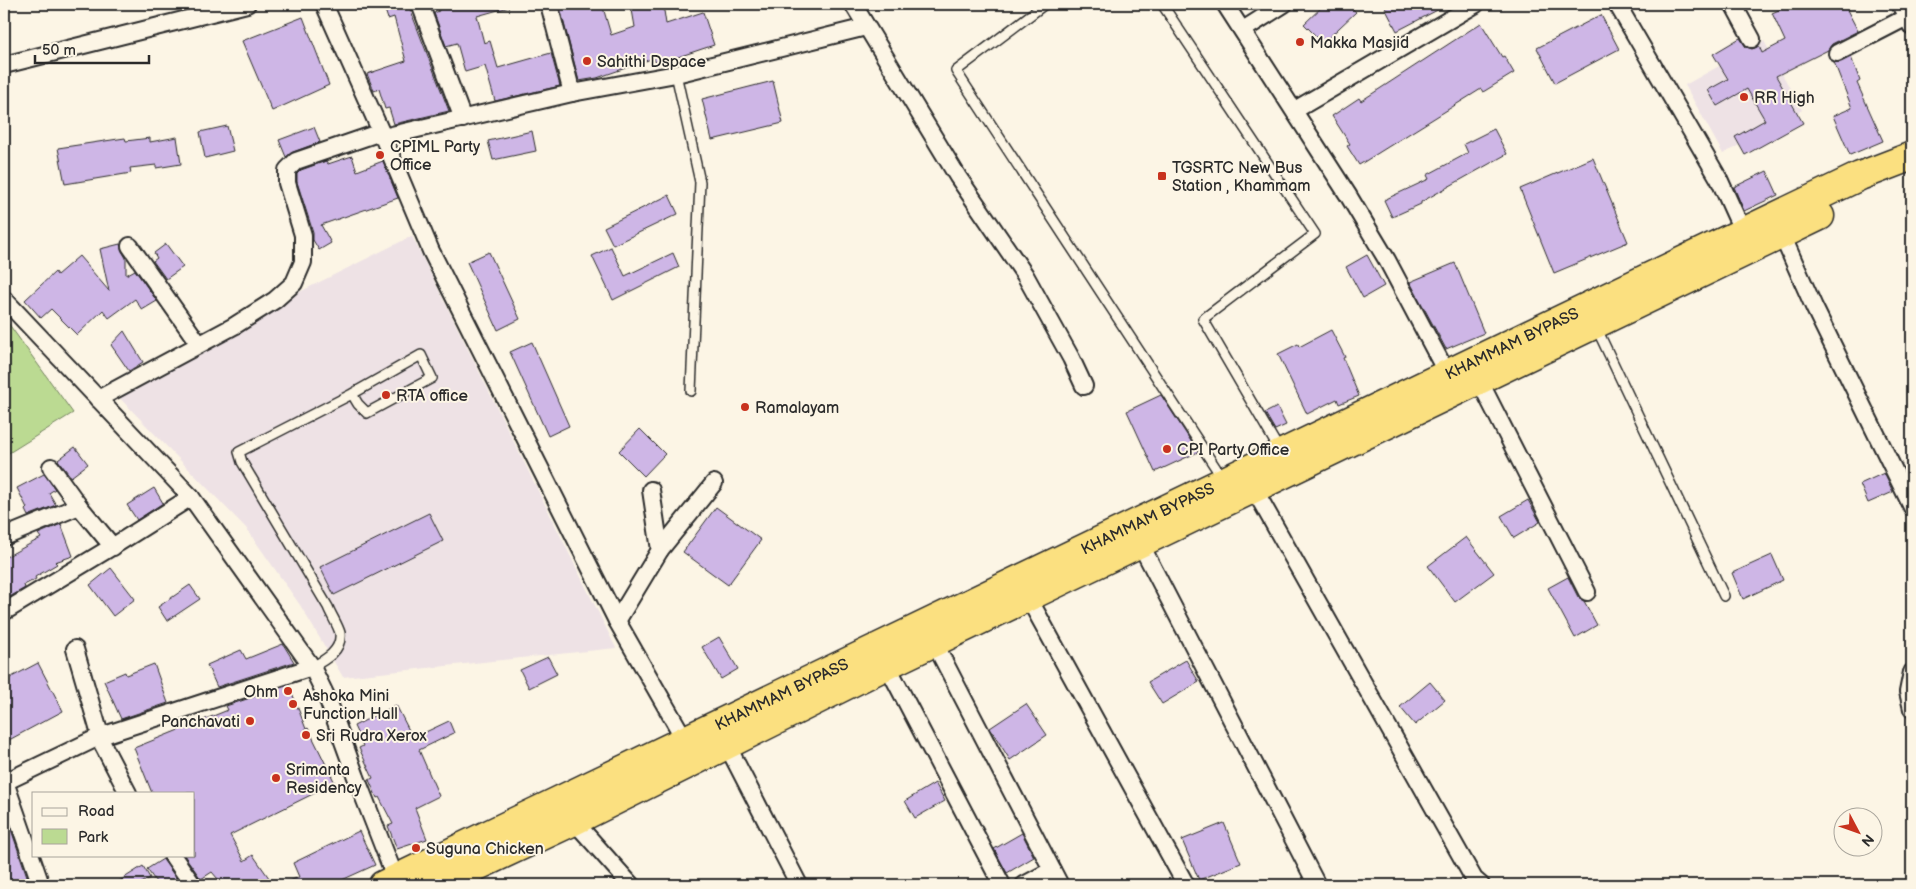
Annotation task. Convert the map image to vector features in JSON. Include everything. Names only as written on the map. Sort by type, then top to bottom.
[{"type":"highway","name":"KHAMMAM BYPASS","points":[[392,883],[685,740],[1144,534],[1254,489],[1461,382],[1743,232],[1860,176],[1912,156]]},
{"type":"highway","name":"KHAMMAM BYPASS","points":[[437,885],[574,821],[886,665],[1028,597],[1144,534],[1224,481],[1282,454],[1461,382],[1595,324],[1866,194],[1912,175]]},
{"type":"street","points":[[4,66],[248,4]]},
{"type":"street","points":[[324,4],[431,251],[617,622],[685,740]]},
{"type":"street","points":[[420,4],[462,118]]},
{"type":"street","points":[[549,4],[572,94]]},
{"type":"street","points":[[853,4],[958,176],[1025,275],[1071,358],[1084,386]]},
{"type":"street","points":[[1225,4],[1295,110],[1587,592]]},
{"type":"street","points":[[1243,30],[1284,4]]},
{"type":"street","points":[[1295,110],[1476,4]]},
{"type":"street","points":[[1617,4],[1718,179],[1743,232]]},
{"type":"street","points":[[1733,4],[1752,39]]},
{"type":"street","points":[[1837,53],[1906,16]]},
{"type":"street","points":[[98,399],[234,326],[276,300],[294,283],[303,262],[303,235],[287,183],[287,170],[296,161],[382,135],[572,94],[676,74],[866,27]]},
{"type":"street","points":[[1782,234],[1814,307],[1912,507]]},
{"type":"street","points":[[130,246],[200,344]]},
{"type":"street","points":[[7,310],[98,399],[191,497],[312,668],[328,700],[392,883]]},
{"type":"street","points":[[51,467],[79,506],[113,547]]},
{"type":"street","points":[[617,622],[660,550],[714,483]]},
{"type":"street","points":[[1254,489],[1474,879],[1482,885]]},
{"type":"street","points":[[650,490],[660,550]]},
{"type":"street","points":[[4,612],[113,547],[191,497]]},
{"type":"street","points":[[4,537],[79,506]]},
{"type":"street","points":[[1144,534],[1317,885]]},
{"type":"street","points":[[1028,597],[1186,885]]},
{"type":"street","points":[[934,642],[1060,885]]},
{"type":"street","points":[[75,649],[103,744],[127,792]]},
{"type":"street","points":[[886,665],[1002,885]]},
{"type":"street","points":[[41,885],[4,780],[101,736],[312,668]]},
{"type":"street","points":[[1912,672],[1908,692],[1912,710]]},
{"type":"street","points":[[727,744],[800,885]]},
{"type":"street","points":[[574,821],[631,885]]},
{"type":"street","points":[[173,856],[192,885]]},
{"type":"street","points":[[1024,885],[1052,870]]},
{"type":"lane","points":[[1046,4],[956,71],[1224,481]]},
{"type":"lane","points":[[1162,4],[1315,234],[1204,319],[1282,454]]},
{"type":"lane","points":[[676,74],[700,182],[691,391]]},
{"type":"lane","points":[[1595,324],[1724,596]]},
{"type":"lane","points":[[312,668],[336,650],[340,633],[328,607],[242,462],[239,452],[352,394],[421,355],[432,378],[367,413],[352,394]]},
{"type":"shaded area","name":"RR High","points":[[1764,41],[1802,110],[1723,154],[1685,85]]},
{"type":"shaded area","points":[[412,236],[616,648],[343,677],[300,605],[246,528],[109,387]]},
{"type":"green space","points":[[8,323],[73,413],[4,456],[4,327]]},
{"type":"building","points":[[383,4],[408,4],[449,111],[394,124],[389,108],[385,109],[379,89],[374,91],[367,74],[406,61],[394,17],[388,19]]},
{"type":"building","points":[[438,4],[509,4],[509,7],[477,16],[484,43],[490,41],[498,68],[551,53],[560,86],[495,101],[485,66],[465,72],[457,43],[446,46],[434,13],[439,11]]},
{"type":"building","points":[[559,4],[602,4],[611,35],[635,27],[631,4],[663,4],[666,24],[703,12],[714,45],[675,58],[655,62],[654,58],[597,78],[579,81]]},
{"type":"building","points":[[1325,4],[1348,4],[1356,12],[1323,43],[1304,24]]},
{"type":"building","points":[[1392,4],[1449,4],[1397,31],[1385,8]]},
{"type":"building","points":[[1792,4],[1844,4],[1858,31],[1832,44],[1828,50],[1776,76],[1803,123],[1745,155],[1735,137],[1765,120],[1747,89],[1717,106],[1708,90],[1728,79],[1713,54],[1740,38],[1746,47],[1752,49],[1759,46],[1762,53],[1785,41],[1772,13]]},
{"type":"building","points":[[1601,15],[1619,49],[1555,83],[1537,48]]},
{"type":"building","points":[[303,17],[329,85],[272,111],[242,41]]},
{"type":"building","points":[[1481,23],[1514,73],[1483,92],[1481,89],[1359,165],[1347,146],[1350,144],[1332,116],[1359,98],[1361,101]]},
{"type":"building","points":[[1851,57],[1860,81],[1857,83],[1883,141],[1850,155],[1833,116],[1852,108],[1834,62],[1841,62]]},
{"type":"building","points":[[773,81],[783,123],[712,140],[702,99]]},
{"type":"building","points":[[227,126],[233,151],[205,158],[200,132]]},
{"type":"building","points":[[314,127],[320,142],[293,152],[286,157],[279,140]]},
{"type":"building","points":[[1494,129],[1507,154],[1421,202],[1421,204],[1392,217],[1384,200],[1429,179],[1427,175],[1468,153],[1464,144]]},
{"type":"building","points":[[532,131],[536,151],[493,160],[488,141]]},
{"type":"building","points":[[177,137],[181,164],[156,168],[156,165],[130,168],[131,173],[65,184],[58,148],[125,138],[126,141],[150,138],[150,142]]},
{"type":"building","points":[[352,156],[357,171],[383,161],[398,198],[321,225],[331,243],[319,250],[313,240],[313,232],[297,182],[297,174],[301,170],[326,161],[328,164]]},
{"type":"building","points":[[1593,158],[1628,242],[1554,273],[1520,189]]},
{"type":"building","points":[[1767,171],[1778,195],[1744,211],[1734,187]]},
{"type":"building","points":[[669,195],[678,214],[613,245],[604,227]]},
{"type":"building","points":[[120,244],[126,258],[126,275],[135,270],[157,301],[142,310],[135,299],[109,318],[103,310],[77,335],[51,309],[41,318],[25,300],[55,272],[57,275],[79,256],[109,291],[100,249]]},
{"type":"building","points":[[166,244],[183,267],[166,279],[153,261],[157,258],[154,253]]},
{"type":"building","points":[[611,247],[625,276],[673,253],[679,267],[613,300],[592,256]]},
{"type":"building","points":[[489,252],[520,319],[498,330],[467,262]]},
{"type":"building","points":[[1367,255],[1384,286],[1363,298],[1346,267]]},
{"type":"building","points":[[1455,263],[1484,333],[1446,349],[1410,282]]},
{"type":"building","points":[[1331,330],[1345,357],[1343,358],[1359,396],[1339,404],[1337,399],[1307,414],[1278,354],[1298,344],[1299,347]]},
{"type":"building","points":[[124,331],[143,362],[129,371],[111,345]]},
{"type":"building","points":[[532,342],[569,426],[548,436],[510,352]]},
{"type":"building","points":[[1161,395],[1198,452],[1155,472],[1127,411]]},
{"type":"building","points":[[1277,407],[1286,425],[1275,430],[1265,413]]},
{"type":"building","points":[[640,429],[665,454],[644,476],[619,451]]},
{"type":"building","points":[[75,447],[88,464],[71,477],[58,460]]},
{"type":"building","points":[[1884,473],[1893,492],[1868,503],[1860,484]]},
{"type":"building","points":[[44,474],[55,489],[49,493],[56,505],[28,516],[25,510],[27,508],[17,488]]},
{"type":"building","points":[[154,488],[163,503],[137,520],[127,505]]},
{"type":"building","points":[[1528,500],[1540,522],[1514,538],[1501,516]]},
{"type":"building","points":[[716,507],[761,540],[728,585],[683,552]]},
{"type":"building","points":[[429,513],[443,541],[334,595],[320,567]]},
{"type":"building","points":[[61,524],[73,556],[55,562],[57,564],[35,577],[36,579],[24,585],[25,588],[6,599],[4,596],[4,558],[41,538],[38,534]]},
{"type":"building","points":[[1466,537],[1494,573],[1455,602],[1428,566]]},
{"type":"building","points":[[1772,555],[1783,580],[1743,599],[1732,573]]},
{"type":"building","points":[[111,568],[135,599],[113,616],[90,585]]},
{"type":"building","points":[[1568,577],[1578,597],[1584,601],[1597,625],[1575,638],[1548,588]]},
{"type":"building","points":[[190,585],[200,599],[167,621],[158,607]]},
{"type":"building","points":[[719,637],[738,669],[721,679],[702,647]]},
{"type":"building","points":[[283,644],[294,662],[217,687],[207,665],[241,650],[246,659]]},
{"type":"building","points":[[548,657],[557,674],[529,688],[520,670]]},
{"type":"building","points":[[1186,660],[1199,682],[1162,704],[1148,682]]},
{"type":"building","points":[[38,663],[63,711],[9,740],[4,729],[4,681]]},
{"type":"building","points":[[154,664],[168,703],[121,719],[104,681],[125,672],[126,675]]},
{"type":"building","points":[[1430,682],[1445,700],[1415,725],[1400,707]]},
{"type":"building","points":[[289,685],[306,729],[308,728],[335,783],[230,835],[244,861],[253,855],[274,885],[223,885],[212,872],[201,879],[185,856],[195,856],[195,792],[152,792],[134,748],[228,710],[226,706]]},
{"type":"building","points":[[1026,704],[1047,735],[1010,760],[990,728]]},
{"type":"building","points":[[396,705],[413,738],[449,721],[454,733],[419,750],[439,796],[415,808],[427,839],[397,849],[388,826],[393,824],[379,797],[377,798],[369,780],[373,778],[359,748],[363,746],[354,726]]},
{"type":"building","points":[[935,783],[945,801],[915,818],[905,801]]},
{"type":"building","points":[[4,809],[30,885],[4,885]]},
{"type":"building","points":[[1224,823],[1241,863],[1199,880],[1182,840]]},
{"type":"building","points":[[359,831],[375,865],[331,885],[280,885],[299,877],[293,863]]},
{"type":"building","points":[[1022,833],[1034,857],[1007,873],[994,849]]},
{"type":"building","points":[[163,859],[181,885],[158,885],[147,869]]},
{"type":"building","points":[[143,866],[150,878],[138,885],[113,885]]},
{"type":"place","name":"Makka Masjid","points":[[1300,42]]},
{"type":"place","name":"Sahithi Dspace","points":[[587,61]]},
{"type":"place","name":"RR High","points":[[1744,97]]},
{"type":"place","name":"CPIML Party Office","points":[[380,155]]},
{"type":"place","name":"TGSRTC New Bus Station , Khammam","points":[[1162,176]]},
{"type":"place","name":"RTA office","points":[[386,395]]},
{"type":"place","name":"Ramalayam","points":[[745,407]]},
{"type":"place","name":"CPI Party Office","points":[[1167,449]]},
{"type":"place","name":"Ohm","points":[[288,691]]},
{"type":"place","name":"Ashoka Mini Function Hall","points":[[293,704]]},
{"type":"place","name":"Panchavati","points":[[250,721]]},
{"type":"place","name":"Sri Rudra Xerox","points":[[306,735]]},
{"type":"place","name":"Srimanta Residency","points":[[276,778]]},
{"type":"place","name":"Suguna Chicken","points":[[416,848]]}]
